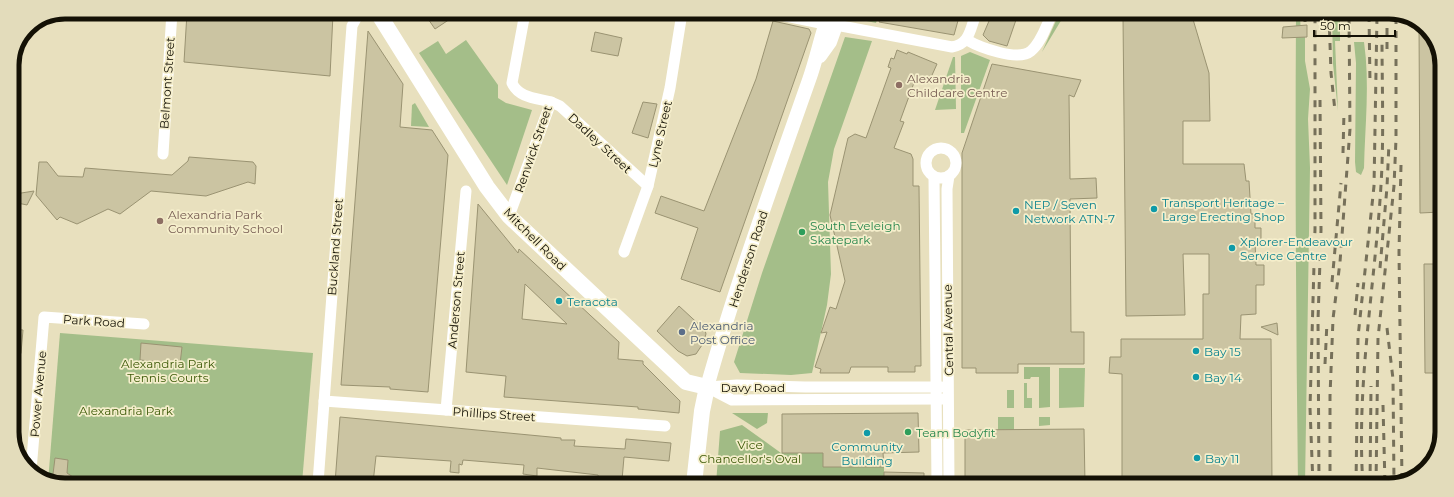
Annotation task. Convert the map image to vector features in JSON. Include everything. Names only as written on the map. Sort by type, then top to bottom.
[{"type":"main road","name":"Mitchell Road","points":[[382,19],[487,186],[509,216],[686,382],[707,387]]},
{"type":"main road","name":"Henderson Road","points":[[695,478],[702,411],[707,387]]},
{"type":"street","name":"Belmont Street","points":[[163,154],[172,19]]},
{"type":"street","name":"Buckland Street","points":[[318,478],[352,26],[356,19]]},
{"type":"street","name":"Renwick Street","points":[[509,216],[551,102],[525,96],[515,90],[512,83],[522,19]]},
{"type":"street","name":"Lyne Street","points":[[624,252],[648,186],[670,88],[681,19]]},
{"type":"street","points":[[833,19],[952,47],[963,44],[974,19]]},
{"type":"street","name":"Henderson Road","points":[[707,387],[775,176],[816,61],[833,19]]},
{"type":"street","points":[[966,40],[983,48],[1022,56],[1030,53],[1035,47],[1049,19]]},
{"type":"street","name":"Dadley Street","points":[[551,102],[560,106],[648,186]]},
{"type":"street","points":[[939,148],[950,151],[956,160],[956,168],[949,176],[942,179],[934,178],[926,170],[926,159],[932,150],[939,148]]},
{"type":"street","name":"Central Avenue","points":[[949,176],[947,189],[949,478]]},
{"type":"street","name":"Central Avenue","points":[[934,178],[937,478]]},
{"type":"street","name":"Anderson Street","points":[[446,410],[466,191]]},
{"type":"street","name":"Park Road","points":[[44,317],[144,324]]},
{"type":"street","name":"Power Avenue","points":[[31,464],[44,317]]},
{"type":"street","name":"Davy Road","points":[[707,387],[737,385],[834,388],[949,386]]},
{"type":"street","name":"Davy Road","points":[[707,387],[732,400],[948,399]]},
{"type":"street","points":[[834,388],[834,400]]},
{"type":"street","name":"Phillips Street","points":[[324,401],[665,426]]},
{"type":"green space","points":[[857,19],[877,19],[876,23]]},
{"type":"green space","points":[[1057,19],[1062,19],[1042,52]]},
{"type":"green space","points":[[1296,19],[1300,19],[1301,37],[1305,37],[1305,61],[1310,89],[1308,119],[1310,168],[1305,478],[1298,478]]},
{"type":"green space","points":[[1332,19],[1340,19],[1340,41],[1335,41],[1338,111],[1333,64]]},
{"type":"green space","points":[[845,37],[872,41],[834,149],[828,182],[831,274],[827,305],[812,373],[791,375],[740,373],[734,362],[762,273]]},
{"type":"green space","points":[[466,40],[498,85],[498,98],[506,103],[532,110],[507,185],[419,53],[438,41],[446,54]]},
{"type":"green space","points":[[1354,42],[1364,42],[1367,73],[1364,168],[1361,175],[1356,172],[1355,162],[1356,63]]},
{"type":"green space","points":[[970,52],[990,60],[964,133],[961,133],[961,56]]},
{"type":"green space","points":[[953,57],[955,57],[956,109],[935,110]]},
{"type":"green space","points":[[415,103],[429,127],[411,126],[412,105]]},
{"type":"green space","name":"Alexandria Park","points":[[60,333],[313,353],[302,478],[65,478],[49,475]]},
{"type":"green space","points":[[1024,367],[1050,367],[1050,407],[1039,408],[1039,377],[1024,379]]},
{"type":"green space","points":[[1059,368],[1085,368],[1084,407],[1059,408]]},
{"type":"green space","points":[[1024,383],[1027,383],[1027,398],[1032,398],[1032,408],[1024,408]]},
{"type":"green space","points":[[1007,390],[1014,390],[1014,408],[1007,408]]},
{"type":"green space","points":[[732,413],[768,413],[767,423],[757,429]]},
{"type":"green space","points":[[998,417],[1014,417],[1014,430],[998,430]]},
{"type":"green space","points":[[1039,417],[1050,417],[1050,425],[1039,426]]},
{"type":"green space","name":"Vice Chancellor's Oval","points":[[742,425],[781,453],[823,453],[823,467],[884,467],[884,478],[716,478],[720,431]]},
{"type":"building","points":[[187,19],[333,19],[330,76],[184,62]]},
{"type":"building","points":[[428,19],[450,19],[435,29]]},
{"type":"building","points":[[880,19],[958,19],[954,35],[879,22]]},
{"type":"building","points":[[990,19],[1016,19],[1007,46],[989,41],[983,35]]},
{"type":"building","points":[[1123,19],[1193,19],[1209,73],[1210,121],[1183,121],[1183,164],[1244,164],[1246,181],[1249,181],[1251,214],[1255,214],[1255,228],[1261,228],[1261,241],[1255,241],[1256,265],[1264,265],[1264,285],[1256,285],[1256,314],[1241,315],[1240,339],[1271,339],[1272,478],[1122,478],[1122,374],[1109,373],[1110,357],[1121,357],[1121,339],[1203,339],[1203,294],[1209,294],[1209,254],[1183,254],[1185,315],[1126,316]]},
{"type":"building","points":[[773,21],[809,29],[811,33],[720,292],[681,279],[698,228],[655,213],[661,196],[704,211],[756,79]]},
{"type":"building","points":[[1307,25],[1307,37],[1282,38],[1283,27]]},
{"type":"building","points":[[1419,30],[1426,37],[1433,50],[1435,62],[1435,212],[1420,213]]},
{"type":"building","points":[[368,31],[403,84],[400,127],[432,130],[448,155],[428,392],[390,389],[390,387],[341,385]]},
{"type":"building","points":[[595,32],[622,38],[618,56],[591,51]]},
{"type":"building","points":[[897,50],[907,54],[908,52],[937,64],[928,84],[915,80],[900,121],[904,122],[894,148],[911,154],[913,159],[913,186],[919,186],[921,366],[915,366],[915,372],[888,372],[888,367],[851,367],[849,373],[820,373],[821,369],[815,367],[827,332],[821,333],[830,307],[836,309],[845,281],[830,215],[848,138],[855,134],[866,138],[891,68],[888,67],[891,58],[894,59]]},
{"type":"building","name":"NEP / Seven Network ATN-7","points":[[992,64],[1081,80],[1074,97],[1069,95],[1070,179],[1096,178],[1097,198],[1070,199],[1071,332],[1084,332],[1084,364],[1018,364],[1018,373],[976,373],[976,368],[962,368],[962,153]]},
{"type":"building","points":[[643,102],[657,104],[648,138],[632,133]]},
{"type":"building","points":[[189,157],[253,162],[256,166],[255,184],[248,182],[206,196],[151,191],[120,214],[108,209],[77,224],[60,217],[57,220],[36,195],[39,162],[47,162],[58,176],[83,177],[85,168],[172,175],[188,161]]},
{"type":"building","points":[[34,191],[27,205],[19,203],[19,193]]},
{"type":"building","points":[[478,204],[518,253],[519,249],[619,342],[618,359],[643,361],[643,364],[680,401],[679,413],[638,409],[638,407],[504,397],[506,376],[466,372]],"holes":[[[525,284],[567,324],[522,319]]]},
{"type":"building","points":[[1424,264],[1435,264],[1435,373],[1425,373]]},
{"type":"building","name":"Alexandria Post Office","points":[[679,306],[705,330],[706,334],[702,345],[696,354],[687,356],[678,351],[657,331]]},
{"type":"building","points":[[1277,323],[1278,335],[1261,327]]},
{"type":"building","points":[[19,330],[23,330],[21,353],[19,357]]},
{"type":"building","points":[[141,343],[182,347],[180,364],[140,360]]},
{"type":"building","name":"Community Building","points":[[918,413],[919,452],[883,453],[884,467],[823,467],[823,453],[782,453],[782,414]]},
{"type":"building","points":[[340,417],[561,438],[561,440],[575,440],[574,446],[625,449],[626,439],[671,443],[669,461],[624,457],[622,478],[599,478],[598,475],[537,468],[537,476],[523,474],[524,465],[463,460],[462,465],[459,464],[459,473],[450,472],[451,461],[376,456],[374,478],[335,478]]},
{"type":"building","points":[[1084,429],[1085,478],[965,478],[965,430]]},
{"type":"building","points":[[55,458],[68,460],[67,473],[74,478],[53,476]]},
{"type":"building","points":[[884,472],[924,473],[924,478],[884,478]]},
{"type":"railway","points":[[1305,19],[1305,24]]},
{"type":"railway","points":[[1313,478],[1310,408],[1315,229],[1315,19]]},
{"type":"railway","points":[[1329,19],[1331,73],[1335,111]]},
{"type":"railway","points":[[1330,478],[1330,396],[1333,319],[1340,262],[1350,129],[1349,19]]},
{"type":"railway","points":[[1369,19],[1370,82]]},
{"type":"railway","points":[[1356,478],[1358,337],[1374,186],[1377,19]]},
{"type":"railway","points":[[1387,19],[1387,49]]},
{"type":"railway","points":[[1376,478],[1378,338],[1394,186],[1396,139],[1396,19]]},
{"type":"railway","points":[[1363,478],[1362,410],[1364,372],[1382,167],[1382,40]]},
{"type":"railway","points":[[1319,478],[1318,320],[1321,230],[1320,99]]},
{"type":"railway","points":[[1343,153],[1344,111]]},
{"type":"railway","points":[[1380,268],[1389,143]]},
{"type":"railway","points":[[1401,165],[1399,252],[1402,476]]},
{"type":"railway","points":[[1332,282],[1341,183]]},
{"type":"railway","points":[[1355,315],[1358,283]]},
{"type":"railway","points":[[1325,364],[1327,322]]},
{"type":"railway","points":[[1387,328],[1393,379],[1394,478]]},
{"type":"railway","points":[[1370,478],[1371,386]]},
{"type":"railway","points":[[1383,405],[1385,478]]},
{"type":"place","name":"Alexandria Childcare Centre","points":[[899,85]]},
{"type":"place","name":"Transport Heritage – Large Erecting Shop","points":[[1154,209]]},
{"type":"place","name":"NEP / Seven Network ATN-7","points":[[1016,211]]},
{"type":"place","name":"Alexandria Park Community School","points":[[160,221]]},
{"type":"place","name":"South Eveleigh Skatepark","points":[[802,232]]},
{"type":"place","name":"Xplorer-Endeavour Service Centre","points":[[1232,248]]},
{"type":"place","name":"Teracota","points":[[559,301]]},
{"type":"place","name":"Alexandria Post Office","points":[[682,332]]},
{"type":"place","name":"Bay 15","points":[[1196,351]]},
{"type":"place","name":"Bay 14","points":[[1196,377]]},
{"type":"place","name":"Team Bodyfit","points":[[908,432]]},
{"type":"place","name":"Community Building","points":[[867,433]]},
{"type":"place","name":"Bay 11","points":[[1197,458]]},
{"type":"park label","name":"Alexandria Park Tennis Courts","points":[[168,370]]}]
